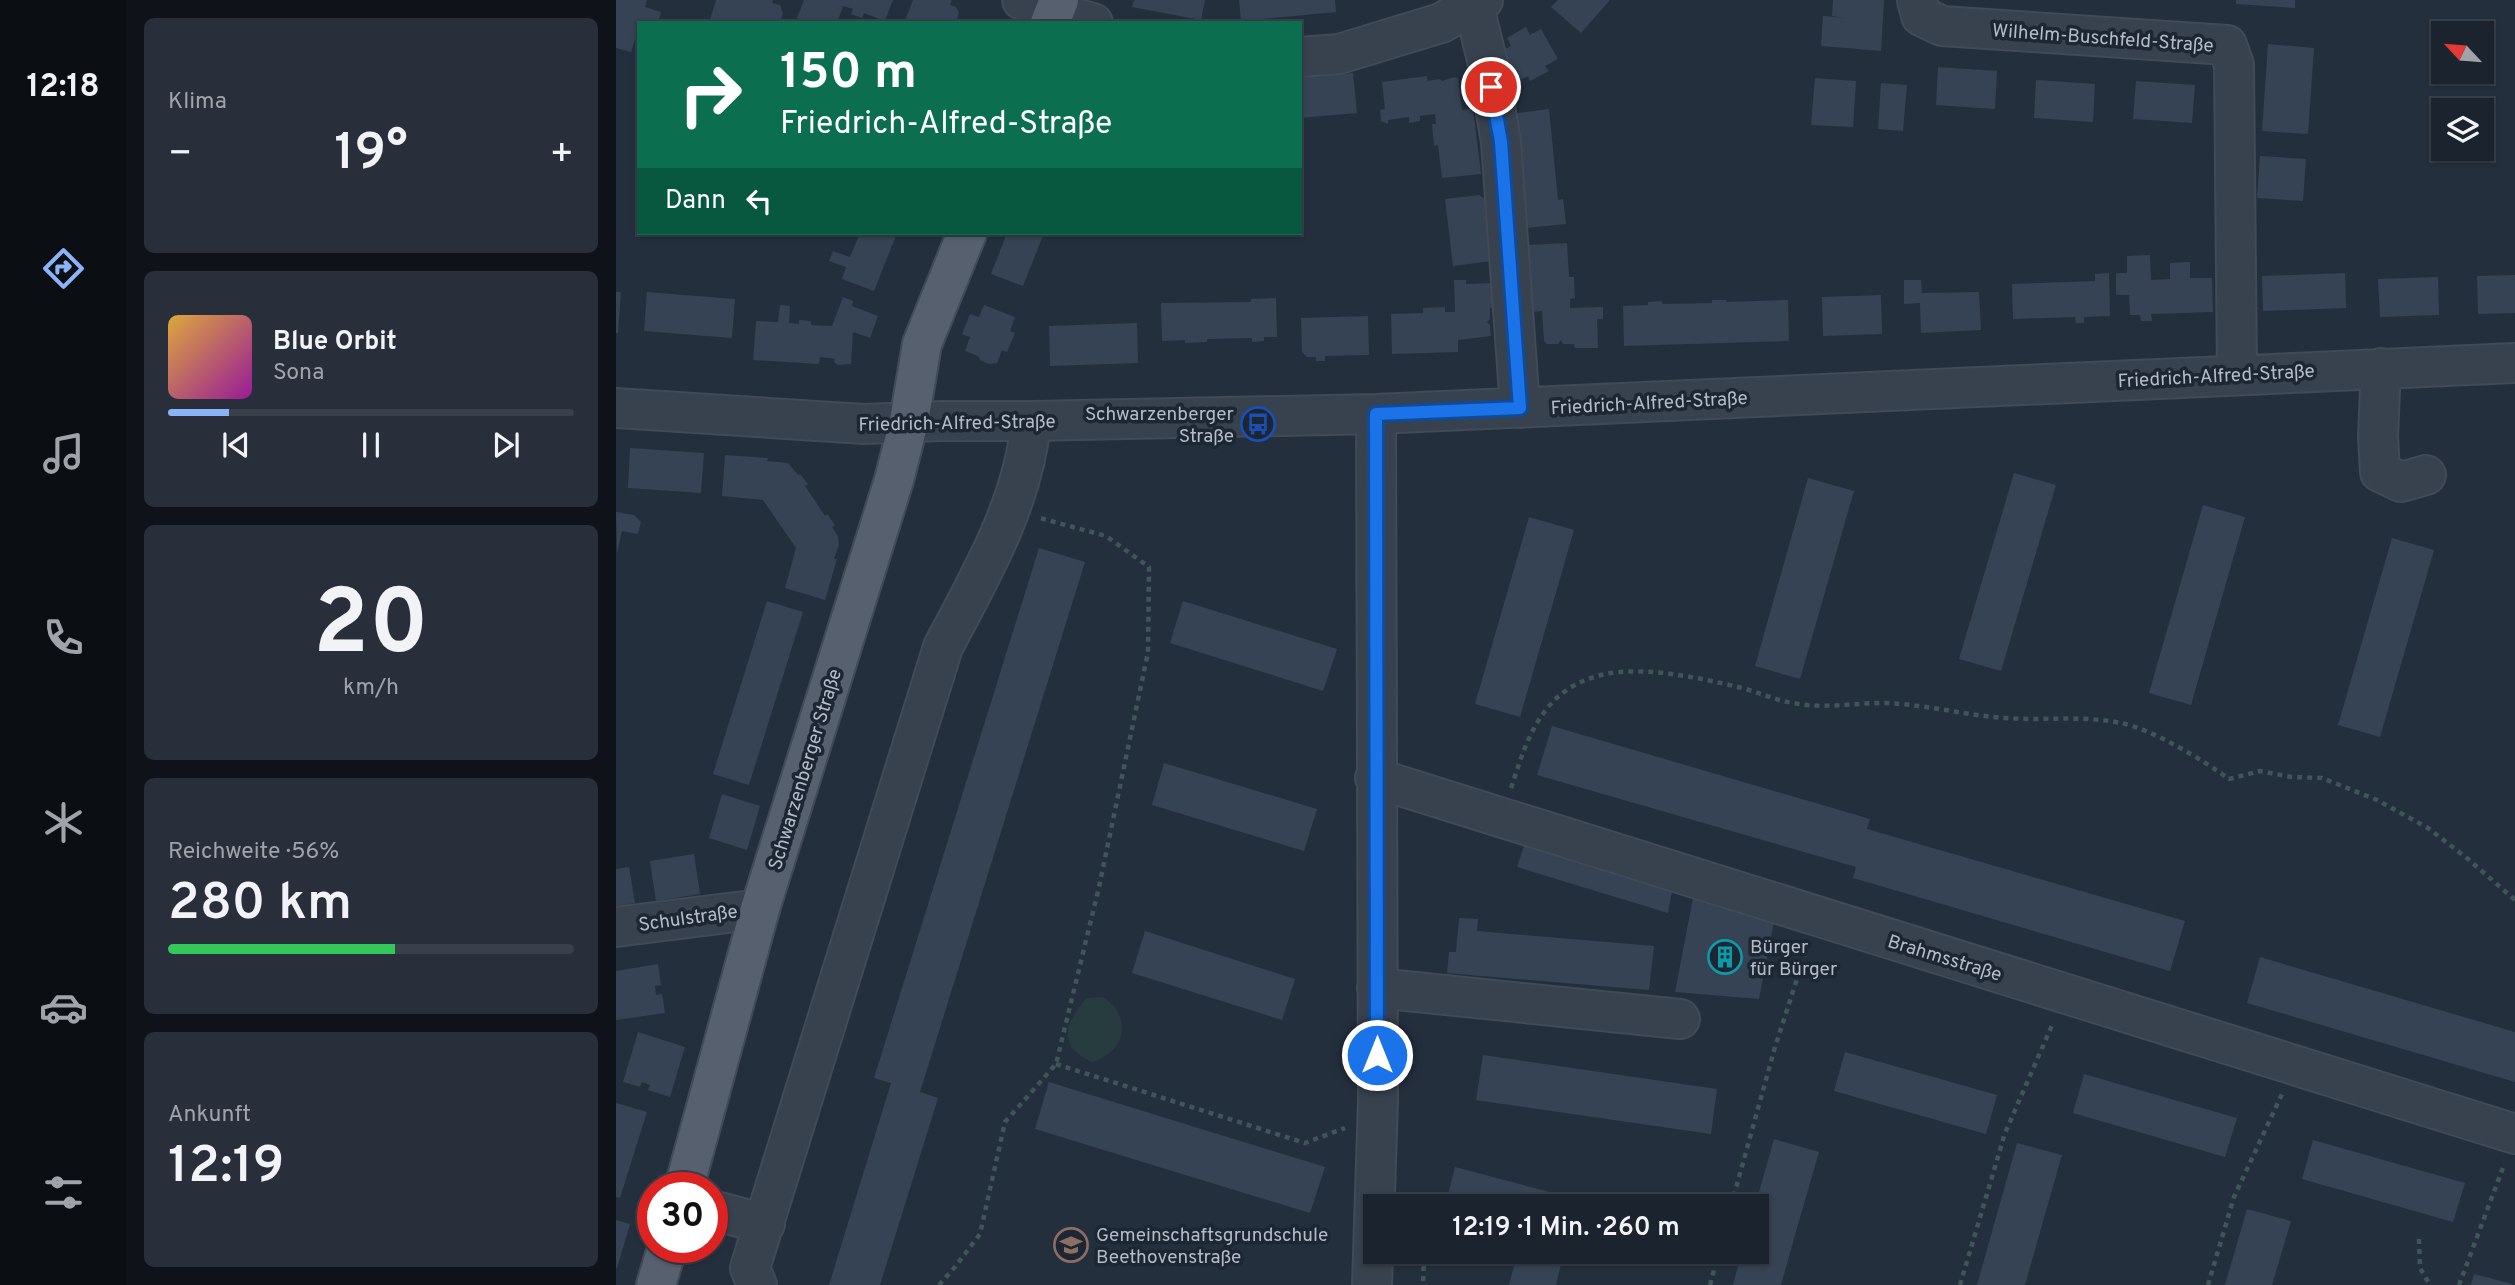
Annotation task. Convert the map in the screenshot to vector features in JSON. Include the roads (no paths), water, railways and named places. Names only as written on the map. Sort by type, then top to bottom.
[{"type":"main road","name":"Schwarzenberger Straße","points":[[688,1172],[760,909],[894,480],[909,421],[922,344],[966,235]]},
{"type":"main road","points":[[656,1285],[663,1263]]},
{"type":"street","name":"Wilhelm-Buschfeld-Straße","points":[[1917,0],[1921,16],[1942,26],[2227,45],[2234,65],[2237,374]]},
{"type":"street","points":[[1302,57],[1339,54],[1441,23],[1478,3],[1501,142],[1520,408]]},
{"type":"street","points":[[1047,9],[1086,21]]},
{"type":"street","name":"Friedrich-Alfred-Straße","points":[[616,408],[845,423],[1376,414],[2515,363]]},
{"type":"street","points":[[2381,368],[2378,436],[2380,472],[2401,482],[2426,475]]},
{"type":"street","points":[[1372,1285],[1377,1117],[1376,414]]},
{"type":"street","points":[[757,1285],[750,1268],[943,647],[988,561],[1008,510],[1028,450],[1031,421]]},
{"type":"street","name":"Brahmsstraße","points":[[1376,778],[2293,1065],[2510,1147]]},
{"type":"street","name":"Schulstraße","points":[[616,927],[760,909]]},
{"type":"street","points":[[1377,988],[1680,1019]]},
{"type":"street","points":[[728,1214],[765,1224]]},
{"type":"place","name":"Schwarzenberger Straße","points":[[1258,424]]},
{"type":"place","name":"Bürger für Bürger","points":[[1725,957]]},
{"type":"place","name":"Gemeinschaftsgrundschule Beethovenstraße","points":[[1071,1245]]}]
